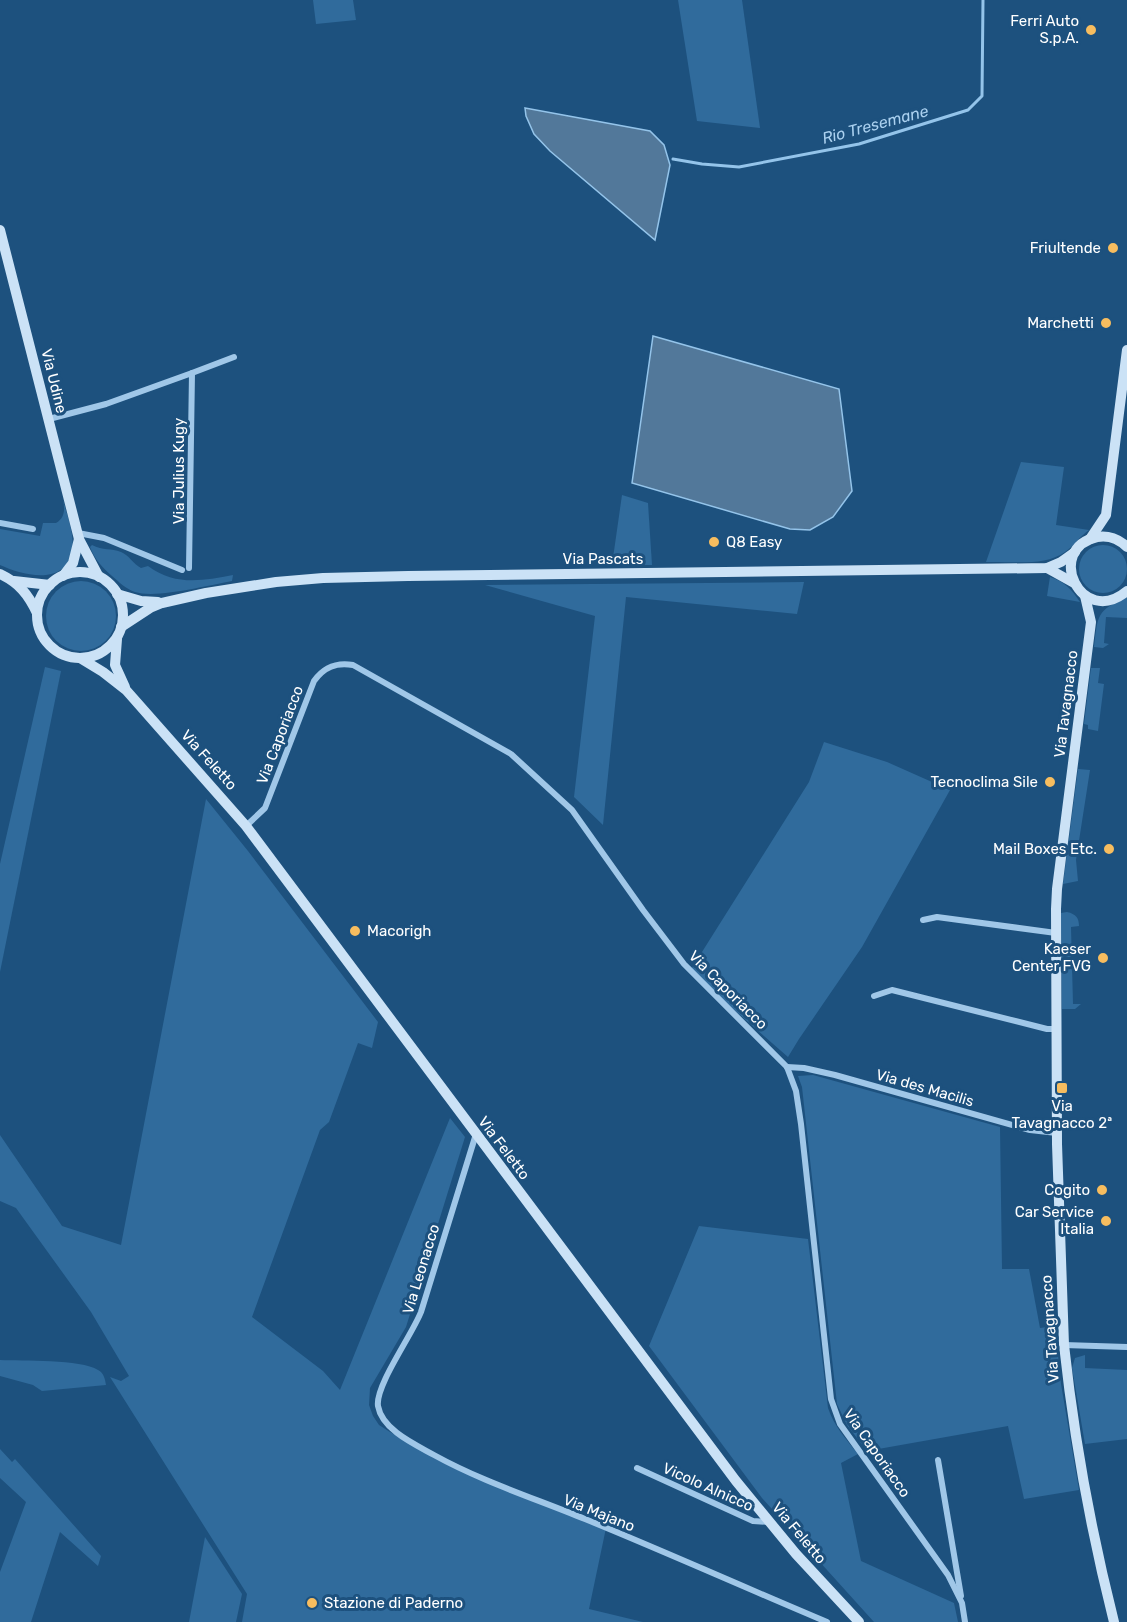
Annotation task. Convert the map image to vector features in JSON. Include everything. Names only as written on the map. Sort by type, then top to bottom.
[{"type":"street","name":"Via Udine","points":[[0,230],[79,536],[89,561],[99,577]]},
{"type":"street","points":[[1090,539],[1106,515],[1127,350]]},
{"type":"street","points":[[49,420],[106,404],[234,357]]},
{"type":"street","name":"Via Julius Kugy","points":[[189,568],[192,373]]},
{"type":"street","points":[[1106,515],[1116,539]]},
{"type":"street","points":[[0,523],[33,529]]},
{"type":"street","points":[[37,613],[39,602],[50,585],[63,576],[73,563],[79,536],[104,538],[182,570]]},
{"type":"street","points":[[1090,539],[1103,536],[1116,539],[1127,547]]},
{"type":"street","name":"Via Pascats","points":[[119,632],[150,608],[162,603],[243,587],[323,578],[1047,568],[1061,562],[1090,539]]},
{"type":"street","points":[[1075,552],[1071,562],[1071,573],[1074,583],[1085,596],[1096,601],[1107,601],[1118,598],[1127,591]]},
{"type":"street","name":"Via Pascats","points":[[1047,568],[1074,583]]},
{"type":"street","points":[[0,574],[14,581],[30,598],[37,613],[40,632],[48,644],[67,656],[80,658],[94,656],[107,648],[119,632],[123,616],[117,594],[110,584],[87,573],[63,576]]},
{"type":"street","points":[[14,581],[50,585]]},
{"type":"street","name":"Via Pascats","points":[[117,594],[141,601],[162,603]]},
{"type":"street","name":"Via Tavagnacco","points":[[1085,596],[1091,622],[1057,889],[1056,1133],[1064,1345],[1070,1400],[1095,1547],[1114,1622]]},
{"type":"street","points":[[1091,622],[1107,601]]},
{"type":"street","name":"Via Feletto","points":[[119,632],[115,665],[126,690]]},
{"type":"street","name":"Via Feletto","points":[[80,658],[126,690],[246,826],[736,1481],[796,1554],[860,1622]]},
{"type":"street","name":"Via Caporiacco","points":[[246,826],[265,808],[314,681],[319,674],[339,664],[353,666],[511,754],[572,810],[684,964],[787,1067],[796,1092],[801,1124],[827,1370],[834,1413],[948,1575],[962,1603]]},
{"type":"street","points":[[923,920],[936,917],[1056,933]]},
{"type":"street","points":[[874,996],[892,990],[1047,1029],[1057,1029]]},
{"type":"street","name":"Via des Macilis","points":[[787,1067],[836,1075],[1030,1130],[1056,1133]]},
{"type":"street","name":"Via Leonacco","points":[[378,1404],[380,1389],[413,1332],[421,1312],[476,1134]]},
{"type":"street","points":[[1064,1345],[1127,1347]]},
{"type":"street","name":"Via Majano","points":[[378,1404],[384,1418],[404,1437],[461,1469],[515,1493],[583,1518],[827,1622]]},
{"type":"street","name":"Via Caporiacco","points":[[938,1460],[965,1622]]},
{"type":"street","name":"Vicolo Alnicco","points":[[637,1468],[753,1521],[770,1522]]},
{"type":"shaded area","points":[[313,0],[353,0],[356,20],[316,24]]},
{"type":"shaded area","points":[[678,0],[742,0],[760,128],[697,121]]},
{"type":"shaded area","points":[[525,108],[650,131],[664,145],[670,165],[655,240],[550,151],[534,134]]},
{"type":"shaded area","points":[[653,336],[839,389],[852,491],[833,517],[810,530],[790,529],[632,483]]},
{"type":"shaded area","points":[[1021,462],[1064,467],[1056,525],[1089,530],[1057,557],[1027,562],[986,562]]},
{"type":"shaded area","points":[[622,495],[648,503],[652,565],[612,565]]},
{"type":"shaded area","points":[[63,500],[73,545],[68,562],[61,570],[42,575],[20,572],[0,565],[0,529],[40,536],[43,523],[56,523],[63,516]]},
{"type":"shaded area","points":[[92,545],[121,552],[141,568],[148,566],[168,577],[200,580],[233,575],[232,581],[169,593],[135,592],[123,585],[102,566],[92,552],[90,547]]},
{"type":"shaded area","points":[[1098,545],[1108,545],[1120,552],[1127,564],[1127,574],[1120,586],[1108,593],[1098,593],[1083,582],[1079,574],[1079,564],[1090,549]]},
{"type":"shaded area","points":[[1050,577],[1067,587],[1080,602],[1047,596]]},
{"type":"shaded area","points":[[74,581],[88,581],[101,586],[111,596],[116,616],[111,636],[101,646],[88,651],[74,651],[61,646],[51,636],[46,623],[46,609],[51,596],[61,586]]},
{"type":"shaded area","points":[[804,582],[797,614],[626,597],[603,825],[574,797],[595,616],[485,585]]},
{"type":"shaded area","points":[[1127,597],[1127,618],[1106,617],[1104,643],[1109,644],[1103,648],[1094,647],[1100,615],[1109,606]]},
{"type":"shaded area","points":[[45,667],[61,671],[0,972],[0,864]]},
{"type":"shaded area","points":[[1091,668],[1100,668],[1098,683],[1104,684],[1098,731],[1088,729],[1088,725],[1084,724]]},
{"type":"shaded area","points":[[824,742],[887,762],[950,790],[862,947],[788,1057],[690,971],[809,782]]},
{"type":"shaded area","points":[[1078,769],[1090,770],[1076,860],[1078,881],[1063,884]]},
{"type":"shaded area","points":[[206,799],[378,1022],[372,1048],[358,1043],[329,1122],[320,1130],[252,1317],[323,1371],[340,1390],[450,1118],[465,1137],[406,1327],[370,1388],[369,1405],[373,1416],[379,1425],[390,1432],[461,1469],[606,1528],[589,1609],[643,1622],[242,1622],[247,1594],[110,1377],[121,1381],[129,1376],[91,1312],[16,1208],[0,1201],[0,1135],[62,1226],[121,1245]]},
{"type":"shaded area","points":[[1067,912],[1075,915],[1079,923],[1079,926],[1071,927],[1073,1004],[1081,1004],[1075,1009],[1062,1009],[1061,913]]},
{"type":"shaded area","points":[[813,1075],[1000,1127],[1002,1269],[1029,1269],[1040,1328],[1055,1326],[1061,1384],[1079,1490],[1024,1499],[1008,1426],[867,1451],[847,1425],[837,1404],[802,1087],[798,1076]]},
{"type":"shaded area","points":[[699,1226],[808,1239],[828,1408],[837,1427],[858,1454],[841,1463],[861,1561],[954,1603],[958,1622],[874,1622],[762,1498],[649,1346]]},
{"type":"shaded area","points":[[1085,1355],[1085,1368],[1127,1370],[1127,1439],[1085,1444],[1072,1368],[1075,1358]]},
{"type":"shaded area","points":[[0,1360],[65,1362],[90,1366],[102,1373],[106,1385],[42,1391],[33,1385],[0,1376]]},
{"type":"shaded area","points":[[0,1449],[12,1462],[15,1459],[101,1556],[98,1566],[60,1532],[31,1622],[0,1622],[0,1572],[26,1502],[0,1478]]},
{"type":"shaded area","points":[[205,1537],[242,1594],[236,1622],[189,1622]]},
{"type":"waterway","name":"Rio Tresemane","points":[[673,159],[739,167],[859,144],[968,110],[982,96],[983,0]]},
{"type":"place","name":"Ferri Auto S.p.A.","points":[[1091,30]]},
{"type":"place","name":"Friultende","points":[[1113,248]]},
{"type":"place","name":"Marchetti","points":[[1106,323]]},
{"type":"place","name":"Q8 Easy","points":[[714,542]]},
{"type":"place","name":"Tecnoclima Sile","points":[[1050,782]]},
{"type":"place","name":"Mail Boxes Etc.","points":[[1109,849]]},
{"type":"place","name":"Macorigh","points":[[355,931]]},
{"type":"place","name":"Kaeser Center FVG","points":[[1103,958]]},
{"type":"place","name":"Via Tavagnacco 2ª","points":[[1062,1088]]},
{"type":"place","name":"Cogito","points":[[1102,1190]]},
{"type":"place","name":"Car Service Italia","points":[[1106,1221]]},
{"type":"place","name":"Stazione di Paderno","points":[[312,1603]]}]
